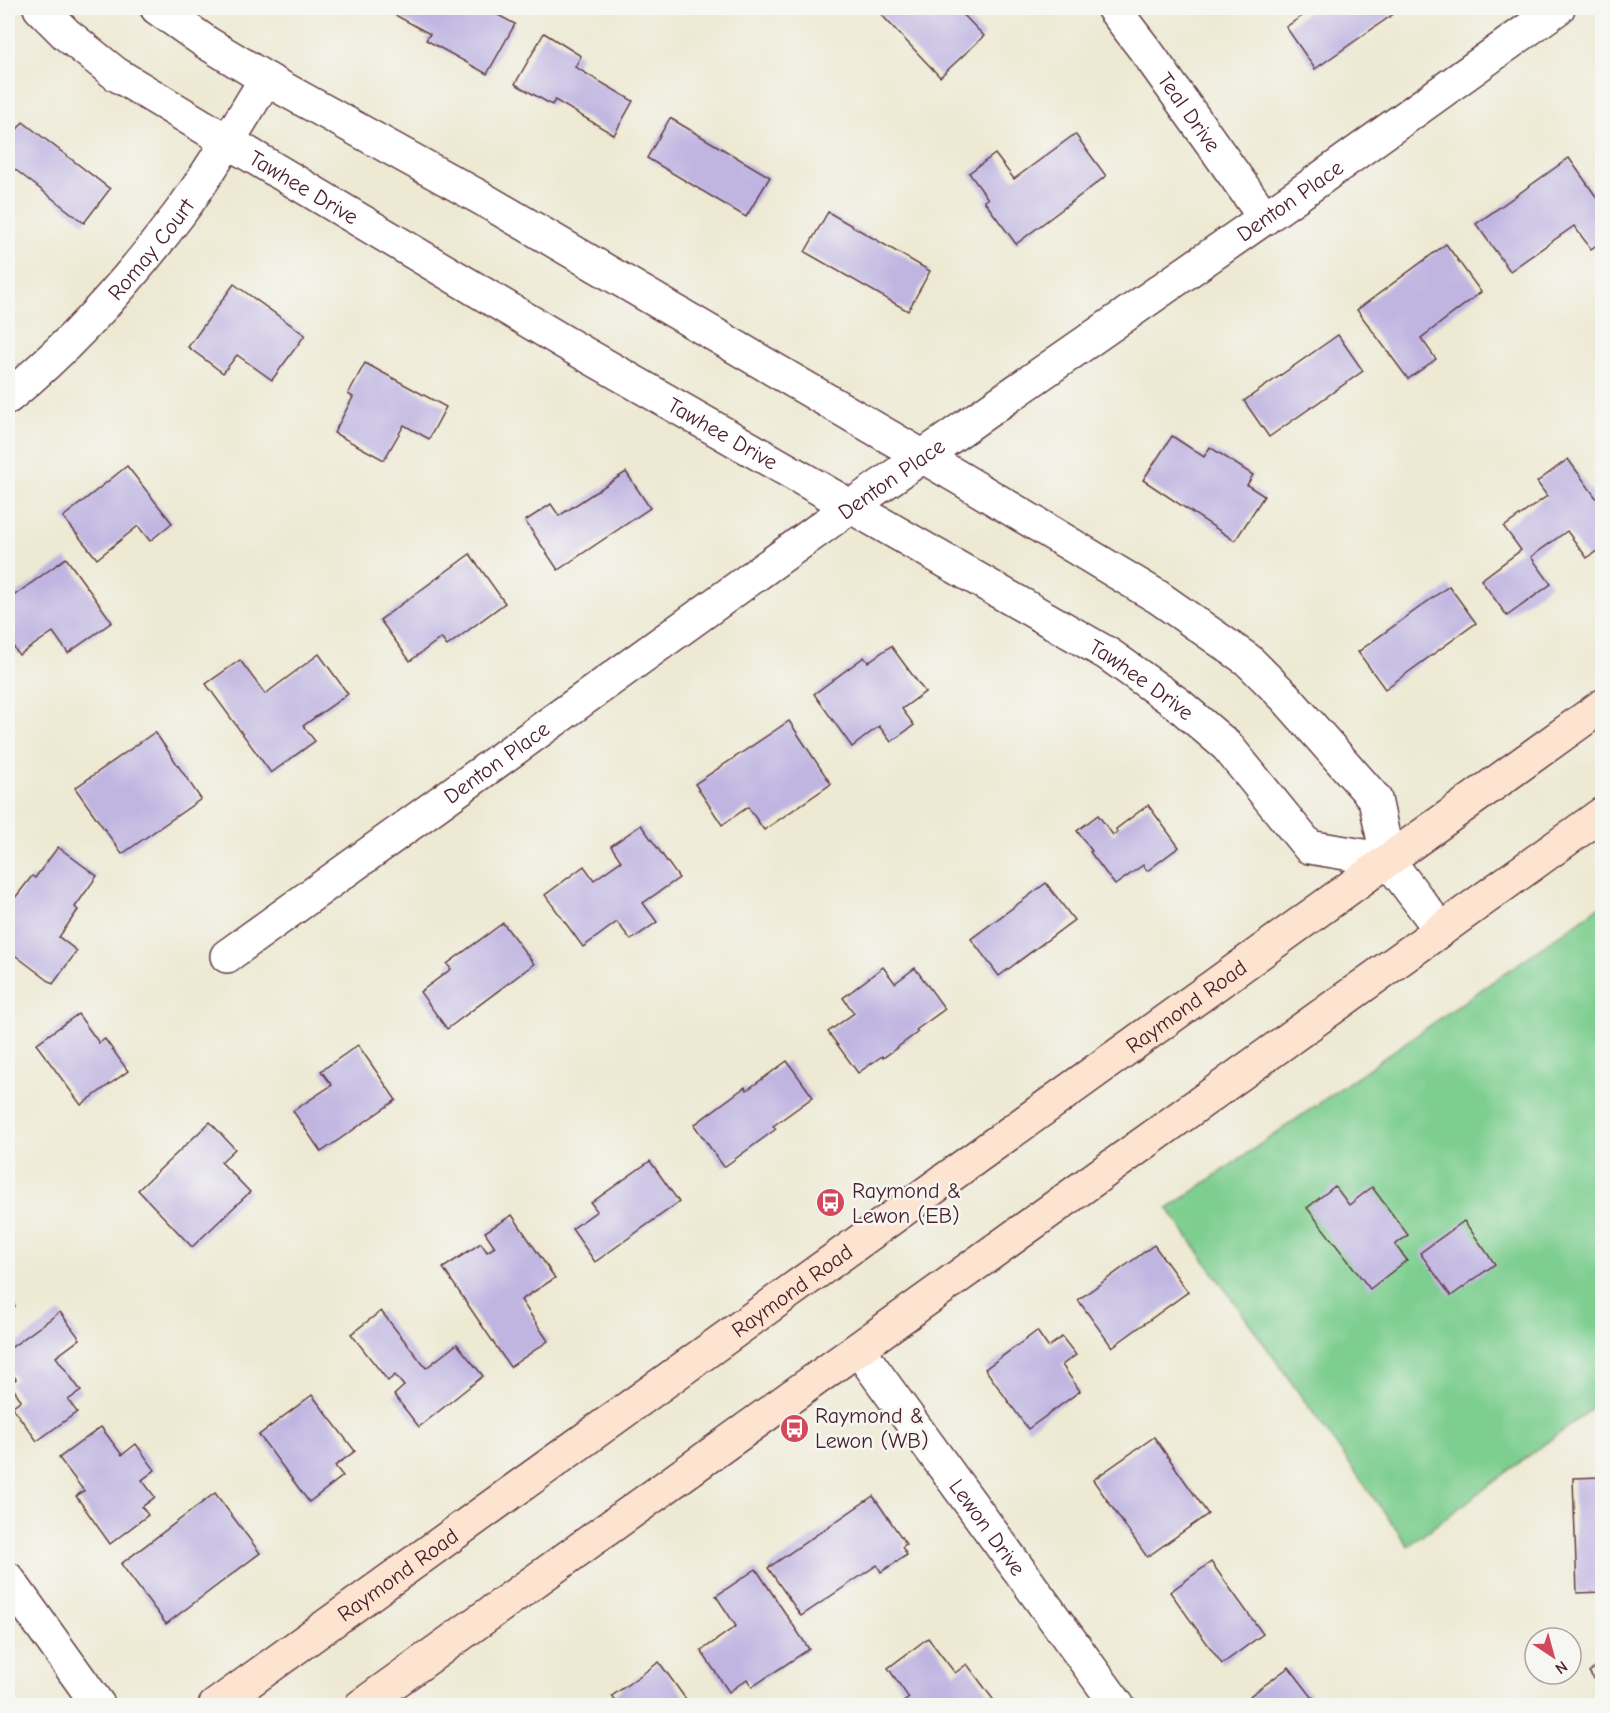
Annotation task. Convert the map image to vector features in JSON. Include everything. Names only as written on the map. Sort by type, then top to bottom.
[{"type":"main road","name":"Raymond Road","points":[[215,1706],[1602,706]]},
{"type":"main road","points":[[361,1706],[1602,814]]},
{"type":"street","name":"Tawhee Drive","points":[[40,8],[66,34],[116,74],[564,342],[1108,654],[1178,704],[1227,747],[1309,847],[1388,860]]},
{"type":"street","points":[[157,8],[207,43],[266,79],[481,198],[1158,597],[1248,660],[1286,698],[1375,798],[1388,860],[1441,930]]},
{"type":"street","name":"Teal Drive","points":[[1113,8],[1265,218]]},
{"type":"street","name":"Denton Place","points":[[227,956],[850,507],[1265,218],[1558,8]]},
{"type":"street","name":"Romay Court","points":[[8,397],[32,378],[104,305],[180,213],[266,79]]},
{"type":"street","name":"Lewon Drive","points":[[859,1350],[1118,1706]]},
{"type":"street","points":[[8,1579],[99,1706]]},
{"type":"green space","points":[[1602,905],[1602,1401],[1408,1546],[1168,1209]]},
{"type":"building","points":[[387,8],[485,8],[515,24],[487,74],[426,40],[430,34],[386,10]]},
{"type":"building","points":[[884,8],[957,8],[984,36],[940,77],[879,12]]},
{"type":"building","points":[[1314,8],[1402,8],[1315,69],[1286,27]]},
{"type":"building","points":[[544,33],[581,56],[575,67],[633,101],[614,135],[555,100],[552,105],[515,84]]},
{"type":"building","points":[[670,118],[770,177],[746,217],[647,158]]},
{"type":"building","points":[[23,122],[110,189],[84,223],[8,164],[8,141]]},
{"type":"building","points":[[1075,134],[1106,176],[1016,244],[984,201],[988,199],[969,173],[995,154],[1014,179]]},
{"type":"building","points":[[1569,158],[1602,205],[1602,241],[1591,249],[1574,226],[1510,271],[1476,224]]},
{"type":"building","points":[[828,212],[930,271],[908,311],[805,252]]},
{"type":"building","points":[[1446,244],[1481,292],[1421,338],[1436,359],[1408,379],[1357,310]]},
{"type":"building","points":[[234,284],[305,335],[272,380],[237,355],[223,373],[188,347]]},
{"type":"building","points":[[1338,335],[1363,371],[1269,437],[1244,401]]},
{"type":"building","points":[[365,363],[446,407],[429,439],[404,425],[384,460],[334,433],[353,397],[348,394]]},
{"type":"building","points":[[1172,436],[1204,457],[1210,447],[1253,475],[1247,485],[1264,496],[1235,541],[1143,480]]},
{"type":"building","points":[[1568,459],[1602,506],[1602,547],[1587,558],[1567,531],[1531,557],[1551,584],[1507,616],[1481,580],[1521,550],[1504,527],[1547,496],[1537,482]]},
{"type":"building","points":[[127,466],[172,523],[150,541],[138,526],[97,559],[63,517]]},
{"type":"building","points":[[626,472],[650,508],[558,570],[525,521],[551,504],[559,516]]},
{"type":"building","points":[[470,554],[505,603],[447,646],[441,638],[410,661],[380,620]]},
{"type":"building","points":[[66,558],[112,622],[68,653],[53,632],[19,655],[8,639],[8,600]]},
{"type":"building","points":[[1449,586],[1476,623],[1385,689],[1358,652]]},
{"type":"building","points":[[891,646],[925,692],[902,709],[914,725],[891,742],[879,726],[852,747],[814,694],[864,657],[868,662]]},
{"type":"building","points":[[319,654],[348,694],[303,726],[315,741],[271,773],[206,684],[240,660],[265,694]]},
{"type":"building","points":[[789,721],[831,784],[764,830],[748,807],[722,825],[695,784]]},
{"type":"building","points":[[155,732],[201,799],[122,854],[75,788]]},
{"type":"building","points":[[1148,805],[1179,847],[1147,871],[1143,865],[1115,885],[1077,831],[1098,815],[1113,835],[1117,832],[1116,829]]},
{"type":"building","points":[[641,825],[679,878],[643,903],[657,922],[631,940],[617,922],[583,947],[545,895],[584,866],[594,880],[621,861],[611,846]]},
{"type":"building","points":[[58,847],[97,876],[75,907],[78,910],[59,937],[77,951],[53,984],[8,950],[8,905],[32,876],[35,878]]},
{"type":"building","points":[[1046,883],[1074,920],[999,976],[971,939]]},
{"type":"building","points":[[503,923],[534,964],[447,1029],[420,992],[451,969],[447,964]]},
{"type":"building","points":[[883,967],[895,983],[915,968],[945,1009],[883,1058],[882,1056],[858,1073],[828,1032],[854,1013],[843,998]]},
{"type":"building","points":[[78,1014],[99,1043],[105,1039],[128,1071],[81,1105],[36,1044]]},
{"type":"building","points":[[358,1045],[396,1100],[321,1152],[293,1111],[332,1085],[321,1071]]},
{"type":"building","points":[[787,1061],[813,1097],[773,1126],[776,1129],[724,1167],[694,1125],[745,1087],[747,1090]]},
{"type":"building","points":[[210,1122],[235,1149],[221,1162],[250,1192],[192,1247],[138,1190]]},
{"type":"building","points":[[650,1161],[679,1202],[595,1262],[572,1229],[597,1211],[591,1203]]},
{"type":"building","points":[[1335,1186],[1349,1205],[1372,1187],[1408,1235],[1395,1245],[1407,1260],[1370,1289],[1307,1208]]},
{"type":"building","points":[[512,1215],[555,1278],[521,1300],[548,1341],[510,1367],[443,1268],[481,1243],[487,1252],[495,1247],[485,1232]]},
{"type":"building","points":[[1464,1221],[1495,1264],[1451,1296],[1420,1253]]},
{"type":"building","points":[[1154,1245],[1188,1292],[1112,1347],[1078,1300]]},
{"type":"building","points":[[8,1296],[15,1306],[8,1312]]},
{"type":"building","points":[[381,1311],[426,1368],[457,1344],[483,1376],[419,1427],[394,1395],[404,1386],[395,1375],[388,1381],[351,1334]]},
{"type":"building","points":[[60,1312],[80,1339],[56,1357],[81,1391],[68,1400],[77,1412],[37,1441],[12,1407],[21,1400],[10,1384],[16,1379],[8,1367],[8,1350]]},
{"type":"building","points":[[1037,1331],[1048,1347],[1062,1337],[1076,1355],[1062,1365],[1080,1391],[1028,1429],[985,1369]]},
{"type":"building","points":[[312,1395],[355,1451],[335,1466],[343,1476],[309,1502],[259,1435]]},
{"type":"building","points":[[101,1427],[122,1455],[136,1444],[155,1470],[142,1480],[155,1497],[142,1507],[148,1515],[110,1544],[76,1496],[84,1491],[59,1458]]},
{"type":"building","points":[[1154,1437],[1208,1514],[1147,1557],[1093,1480]]},
{"type":"building","points":[[1602,1477],[1602,1592],[1577,1593],[1573,1478]]},
{"type":"building","points":[[215,1493],[260,1553],[166,1624],[121,1564]]},
{"type":"building","points":[[873,1496],[906,1544],[902,1547],[907,1555],[881,1572],[877,1565],[801,1616],[768,1568]]},
{"type":"building","points":[[1211,1562],[1263,1634],[1222,1664],[1170,1592]]},
{"type":"building","points":[[756,1569],[809,1649],[752,1687],[747,1679],[729,1692],[701,1651],[736,1626],[716,1596]]},
{"type":"building","points":[[928,1638],[955,1673],[967,1664],[998,1706],[898,1706],[909,1698],[888,1668]]},
{"type":"building","points":[[659,1662],[691,1706],[611,1706],[616,1702],[612,1696]]},
{"type":"building","points":[[1602,1663],[1602,1690],[1589,1672]]},
{"type":"building","points":[[1289,1667],[1319,1706],[1257,1706],[1250,1696]]},
{"type":"place","name":"Raymond & Lewon (EB)","points":[[831,1203]]},
{"type":"place","name":"Raymond & Lewon (WB)","points":[[794,1428]]}]
